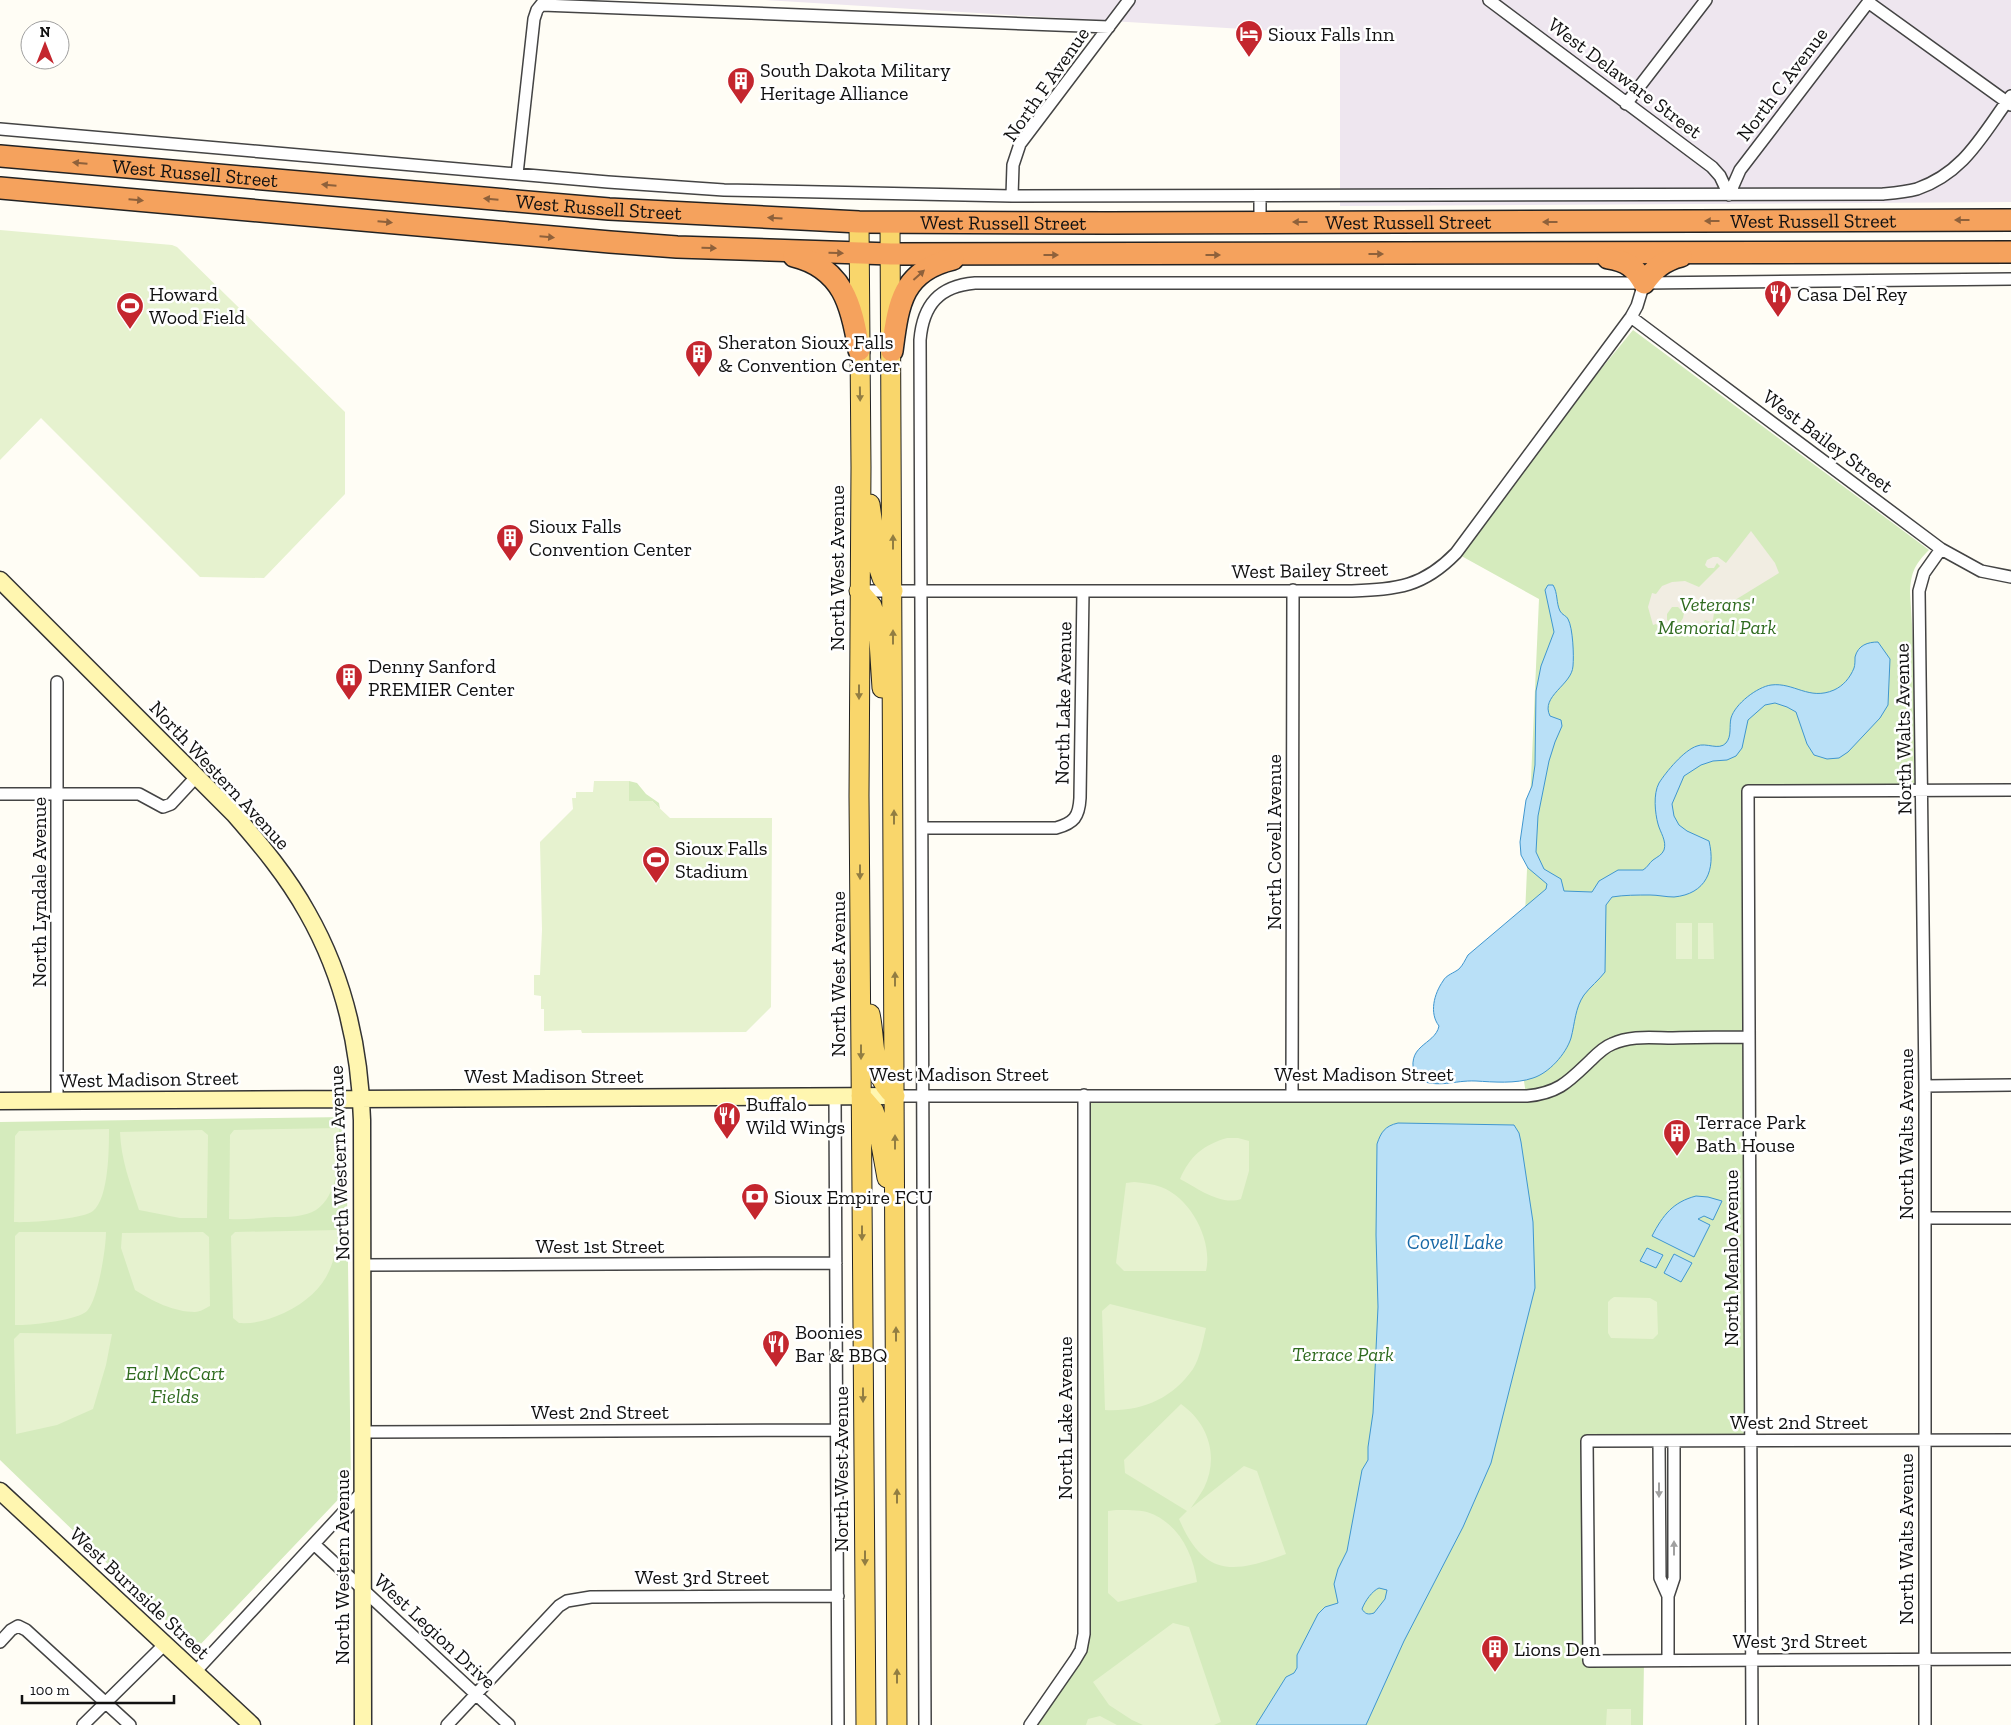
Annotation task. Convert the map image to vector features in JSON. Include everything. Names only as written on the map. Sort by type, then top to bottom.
[{"type":"highway","name":"West Russell Street","points":[[0,156],[610,209],[859,222],[2011,220]]},
{"type":"highway","name":"West Russell Street","points":[[0,188],[610,242],[677,247],[859,254],[2011,252]]},
{"type":"highway","points":[[770,251],[811,262],[834,279],[849,304],[859,350]]},
{"type":"highway","points":[[1562,253],[1626,262],[1633,266],[1644,283],[1652,272],[1662,264],[1679,256],[1699,253]]},
{"type":"highway","points":[[892,351],[901,298],[905,289],[926,268],[953,259],[1018,255]]},
{"type":"main road","name":"North West Avenue","points":[[859,222],[861,979],[866,1725]]},
{"type":"main road","points":[[890,222],[897,1725]]},
{"type":"main road","points":[[861,467],[865,473],[868,491],[878,569],[887,585],[893,591]]},
{"type":"main road","points":[[860,591],[872,606],[878,625],[885,722],[894,769]]},
{"type":"main road","points":[[861,979],[872,1021],[880,1076],[888,1090],[895,1096]]},
{"type":"main road","points":[[862,1096],[874,1111],[876,1117],[885,1170],[896,1208]]},
{"type":"street","name":"North F Avenue","points":[[1012,196],[1014,165],[1020,144],[1129,0]]},
{"type":"street","name":"West Delaware Street","points":[[1489,0],[1712,167],[1720,176],[1729,194]]},
{"type":"street","points":[[1626,104],[1706,0]]},
{"type":"street","points":[[1869,1],[2010,101]]},
{"type":"street","name":"North C Avenue","points":[[1729,194],[1740,170],[1869,1]]},
{"type":"street","points":[[517,174],[534,19],[537,10],[543,2],[1109,27]]},
{"type":"street","name":"West Russell Street","points":[[0,129],[724,190],[1012,196],[1883,194],[1915,190],[1941,178],[1962,163],[2010,101]]},
{"type":"street","points":[[1260,196],[1260,222]]},
{"type":"street","points":[[925,1725],[920,340],[924,317],[928,308],[936,298],[953,287],[975,283],[1686,283],[2011,279]]},
{"type":"street","name":"West Bailey Street","points":[[860,591],[1352,591],[1388,588],[1417,582],[1442,567],[1456,553],[1631,316],[1642,293],[1644,283]]},
{"type":"street","name":"West Bailey Street","points":[[1631,316],[1941,549],[1981,571],[2011,577]]},
{"type":"street","name":"North Walts Avenue","points":[[1925,1725],[1925,1086],[1919,591],[1924,572],[1941,549]]},
{"type":"street","name":"North Western Avenue","points":[[0,580],[258,842],[291,886],[308,913],[341,991],[356,1049],[362,1098],[363,1725]]},
{"type":"street","name":"North Covell Avenue","points":[[1292,590],[1292,1095]]},
{"type":"street","name":"North Lake Avenue","points":[[922,828],[1056,828],[1073,822],[1077,815],[1080,798],[1083,591]]},
{"type":"street","name":"North Lyndale Avenue","points":[[57,682],[57,1101]]},
{"type":"street","points":[[0,794],[140,794],[163,807],[171,804],[196,777]]},
{"type":"street","points":[[1922,790],[2011,790]]},
{"type":"street","name":"North Menlo Avenue","points":[[1752,1725],[1748,791],[1922,790]]},
{"type":"street","name":"West Madison Street","points":[[0,1101],[924,1095],[1527,1096],[1544,1094],[1558,1089],[1601,1050],[1623,1040],[1749,1037]]},
{"type":"street","points":[[1925,1086],[2011,1085]]},
{"type":"street","name":"North Lake Avenue","points":[[1030,1725],[1076,1660],[1084,1642],[1084,1095]]},
{"type":"street","name":"North West Avenue","points":[[835,1097],[838,1725]]},
{"type":"street","points":[[1925,1218],[2011,1218]]},
{"type":"street","name":"West 1st Street","points":[[363,1265],[836,1263]]},
{"type":"street","name":"West 2nd Street","points":[[363,1432],[837,1430]]},
{"type":"street","name":"West 2nd Street","points":[[1589,1661],[1587,1441],[2011,1440]]},
{"type":"street","points":[[1659,1441],[1660,1578],[1668,1596]]},
{"type":"street","points":[[1668,1660],[1668,1596],[1674,1578],[1674,1441]]},
{"type":"street","name":"West Burnside Street","points":[[0,1491],[252,1725]]},
{"type":"street","points":[[195,1672],[363,1491]]},
{"type":"street","name":"West Legion Drive","points":[[314,1544],[509,1725]]},
{"type":"street","name":"West 3rd Street","points":[[477,1695],[559,1606],[567,1601],[591,1596],[838,1596]]},
{"type":"street","points":[[0,1642],[11,1630],[18,1626],[26,1630],[130,1725]]},
{"type":"street","points":[[83,1725],[164,1644]]},
{"type":"street","name":"West 3rd Street","points":[[1589,1661],[2011,1660]]},
{"type":"street","points":[[447,1725],[477,1695]]},
{"type":"shaded area","points":[[765,0],[2011,0],[2011,202],[1340,206],[1340,35]]},
{"type":"shaded area","points":[[1751,531],[1775,563],[1779,573],[1714,613],[1711,622],[1705,620],[1698,630],[1690,635],[1672,636],[1663,632],[1656,624],[1653,625],[1648,607],[1652,593],[1656,594],[1662,586],[1672,582],[1685,581],[1699,587],[1720,566],[1717,563],[1714,568],[1708,568],[1705,565],[1707,560],[1718,557],[1726,563]],"holes":[[[1672,607],[1678,607],[1684,613],[1683,618],[1680,623],[1672,624],[1667,620],[1667,614]]]},
{"type":"green space","name":"Howard Wood Field","points":[[0,230],[172,245],[177,247],[345,412],[345,494],[264,578],[200,577],[41,418],[0,460]]},
{"type":"green space","name":"Terrace Park","points":[[1633,330],[1929,550],[1915,569],[1911,579],[1910,592],[1922,790],[1748,791],[1751,1440],[1588,1441],[1589,1661],[1644,1661],[1643,1725],[1030,1725],[1083,1642],[1084,1095],[1526,1094],[1519,1050],[1539,599],[1456,553],[1507,484]]},
{"type":"green space","name":"Sioux Falls Stadium","points":[[594,781],[629,781],[629,801],[652,801],[670,818],[772,818],[771,1007],[746,1032],[582,1033],[581,1030],[544,1031],[544,1009],[541,1009],[541,996],[534,995],[534,975],[540,975],[542,930],[540,842],[573,809],[572,798],[576,798],[576,792],[593,792]]},
{"type":"green space","points":[[629,781],[637,783],[646,794],[659,803],[660,809],[652,801],[629,801]]},
{"type":"green space","points":[[1676,923],[1692,923],[1692,959],[1676,959]]},
{"type":"green space","points":[[1698,923],[1713,923],[1714,959],[1698,959]]},
{"type":"green space","name":"Earl McCart Fields","points":[[346,1117],[351,1486],[196,1649],[0,1460],[0,1122]]},
{"type":"green space","points":[[339,1128],[338,1161],[334,1184],[324,1203],[316,1210],[296,1216],[229,1219],[230,1135],[234,1130]]},
{"type":"green space","points":[[109,1129],[105,1184],[98,1205],[93,1211],[88,1214],[68,1218],[14,1222],[15,1136],[19,1131]]},
{"type":"green space","points":[[202,1130],[208,1135],[207,1218],[180,1218],[139,1210],[124,1162],[120,1132]]},
{"type":"green space","points":[[1227,1138],[1249,1141],[1249,1171],[1241,1199],[1233,1201],[1209,1195],[1180,1179],[1188,1164],[1198,1152],[1211,1144]]},
{"type":"green space","points":[[1134,1182],[1161,1187],[1182,1201],[1203,1234],[1207,1259],[1206,1271],[1124,1271],[1116,1263],[1126,1183]]},
{"type":"green space","points":[[338,1230],[337,1245],[330,1270],[317,1290],[308,1298],[284,1313],[262,1321],[239,1323],[233,1318],[231,1236],[235,1232]]},
{"type":"green space","points":[[19,1232],[106,1232],[105,1250],[98,1285],[95,1296],[87,1311],[64,1320],[15,1325],[15,1236]]},
{"type":"green space","points":[[203,1232],[209,1237],[210,1306],[197,1312],[187,1312],[156,1302],[135,1290],[121,1248],[122,1233]]},
{"type":"green space","points":[[1614,1297],[1650,1298],[1657,1302],[1658,1334],[1653,1339],[1611,1338],[1608,1333],[1608,1302]]},
{"type":"green space","points":[[1110,1304],[1206,1328],[1193,1369],[1175,1388],[1155,1402],[1131,1409],[1105,1410],[1102,1311]]},
{"type":"green space","points":[[20,1333],[112,1334],[106,1365],[93,1409],[57,1425],[16,1434],[14,1339]]},
{"type":"green space","points":[[1181,1404],[1199,1421],[1205,1431],[1211,1453],[1211,1465],[1204,1488],[1191,1508],[1244,1466],[1257,1471],[1286,1554],[1267,1561],[1235,1567],[1222,1566],[1210,1561],[1199,1552],[1179,1519],[1187,1511],[1125,1473],[1124,1460]]},
{"type":"green space","points":[[1108,1511],[1147,1512],[1167,1523],[1188,1550],[1197,1582],[1118,1602],[1108,1593]]},
{"type":"green space","points":[[1173,1623],[1189,1627],[1221,1722],[1214,1725],[1143,1725],[1109,1705],[1093,1682]]},
{"type":"green space","points":[[1607,1709],[1631,1709],[1631,1725],[1606,1725]]},
{"type":"green space","points":[[1100,1716],[1117,1725],[1086,1725],[1088,1719]]},
{"type":"water","points":[[1548,585],[1553,585],[1560,611],[1570,623],[1573,642],[1573,666],[1568,679],[1549,702],[1550,716],[1561,720],[1562,726],[1549,761],[1538,816],[1536,852],[1544,869],[1561,879],[1564,891],[1592,892],[1599,881],[1618,870],[1643,870],[1662,853],[1665,843],[1658,824],[1655,804],[1659,783],[1676,762],[1692,748],[1701,745],[1720,746],[1726,743],[1729,737],[1730,721],[1733,713],[1747,697],[1759,689],[1765,686],[1779,685],[1817,693],[1834,690],[1843,684],[1850,675],[1854,668],[1858,650],[1867,644],[1878,642],[1890,659],[1888,705],[1880,718],[1848,752],[1839,758],[1827,759],[1814,755],[1807,744],[1796,712],[1775,703],[1765,705],[1748,720],[1742,748],[1736,756],[1727,760],[1713,761],[1701,765],[1684,776],[1672,804],[1674,816],[1679,825],[1687,831],[1709,841],[1711,862],[1706,879],[1701,886],[1685,895],[1674,897],[1626,895],[1612,897],[1606,905],[1605,972],[1581,1000],[1569,1044],[1556,1062],[1539,1076],[1519,1081],[1468,1081],[1439,1084],[1425,1082],[1416,1079],[1413,1067],[1414,1059],[1421,1047],[1436,1033],[1439,1026],[1433,1009],[1437,992],[1444,979],[1459,969],[1468,955],[1546,889],[1547,884],[1528,868],[1521,855],[1520,842],[1526,800],[1532,786],[1535,765],[1536,691],[1541,666],[1554,632],[1545,590]]},
{"type":"water","name":"Covell Lake","points":[[1398,1123],[1514,1125],[1519,1133],[1521,1142],[1533,1222],[1535,1288],[1491,1463],[1463,1527],[1404,1641],[1366,1725],[1256,1725],[1286,1677],[1294,1673],[1297,1668],[1297,1655],[1318,1614],[1325,1607],[1338,1603],[1334,1584],[1338,1569],[1347,1551],[1362,1470],[1368,1460],[1373,1413],[1378,1307],[1376,1235],[1377,1144],[1384,1130]],"holes":[[[1379,1588],[1387,1590],[1385,1599],[1374,1613],[1368,1614],[1364,1612],[1363,1606],[1374,1591]]]},
{"type":"water","points":[[1696,1196],[1722,1201],[1713,1220],[1704,1216],[1698,1219],[1710,1225],[1694,1257],[1652,1236],[1670,1210],[1681,1202]]},
{"type":"water","points":[[1647,1248],[1663,1255],[1656,1268],[1640,1261]]},
{"type":"water","points":[[1674,1254],[1692,1263],[1681,1282],[1664,1273]]},
{"type":"place","name":"Sioux Falls Inn","points":[[1249,58]]},
{"type":"place","name":"South Dakota Military Heritage Alliance","points":[[741,105]]},
{"type":"place","name":"Casa Del Rey","points":[[1778,318]]},
{"type":"place","name":"Howard Wood Field","points":[[130,330]]},
{"type":"place","name":"Sheraton Sioux Falls & Convention Center","points":[[699,378]]},
{"type":"place","name":"Sioux Falls Convention Center","points":[[510,562]]},
{"type":"place","name":"Denny Sanford PREMIER Center","points":[[349,701]]},
{"type":"place","name":"Sioux Falls Stadium","points":[[656,884]]},
{"type":"place","name":"Buffalo Wild Wings","points":[[727,1140]]},
{"type":"place","name":"Terrace Park Bath House","points":[[1677,1157]]},
{"type":"place","name":"Sioux Empire FCU","points":[[755,1221]]},
{"type":"place","name":"Boonies Bar & BBQ","points":[[776,1368]]},
{"type":"place","name":"Lions Den","points":[[1495,1673]]},
{"type":"park label","name":"Veterans' Memorial Park","points":[[1717,616]]}]
